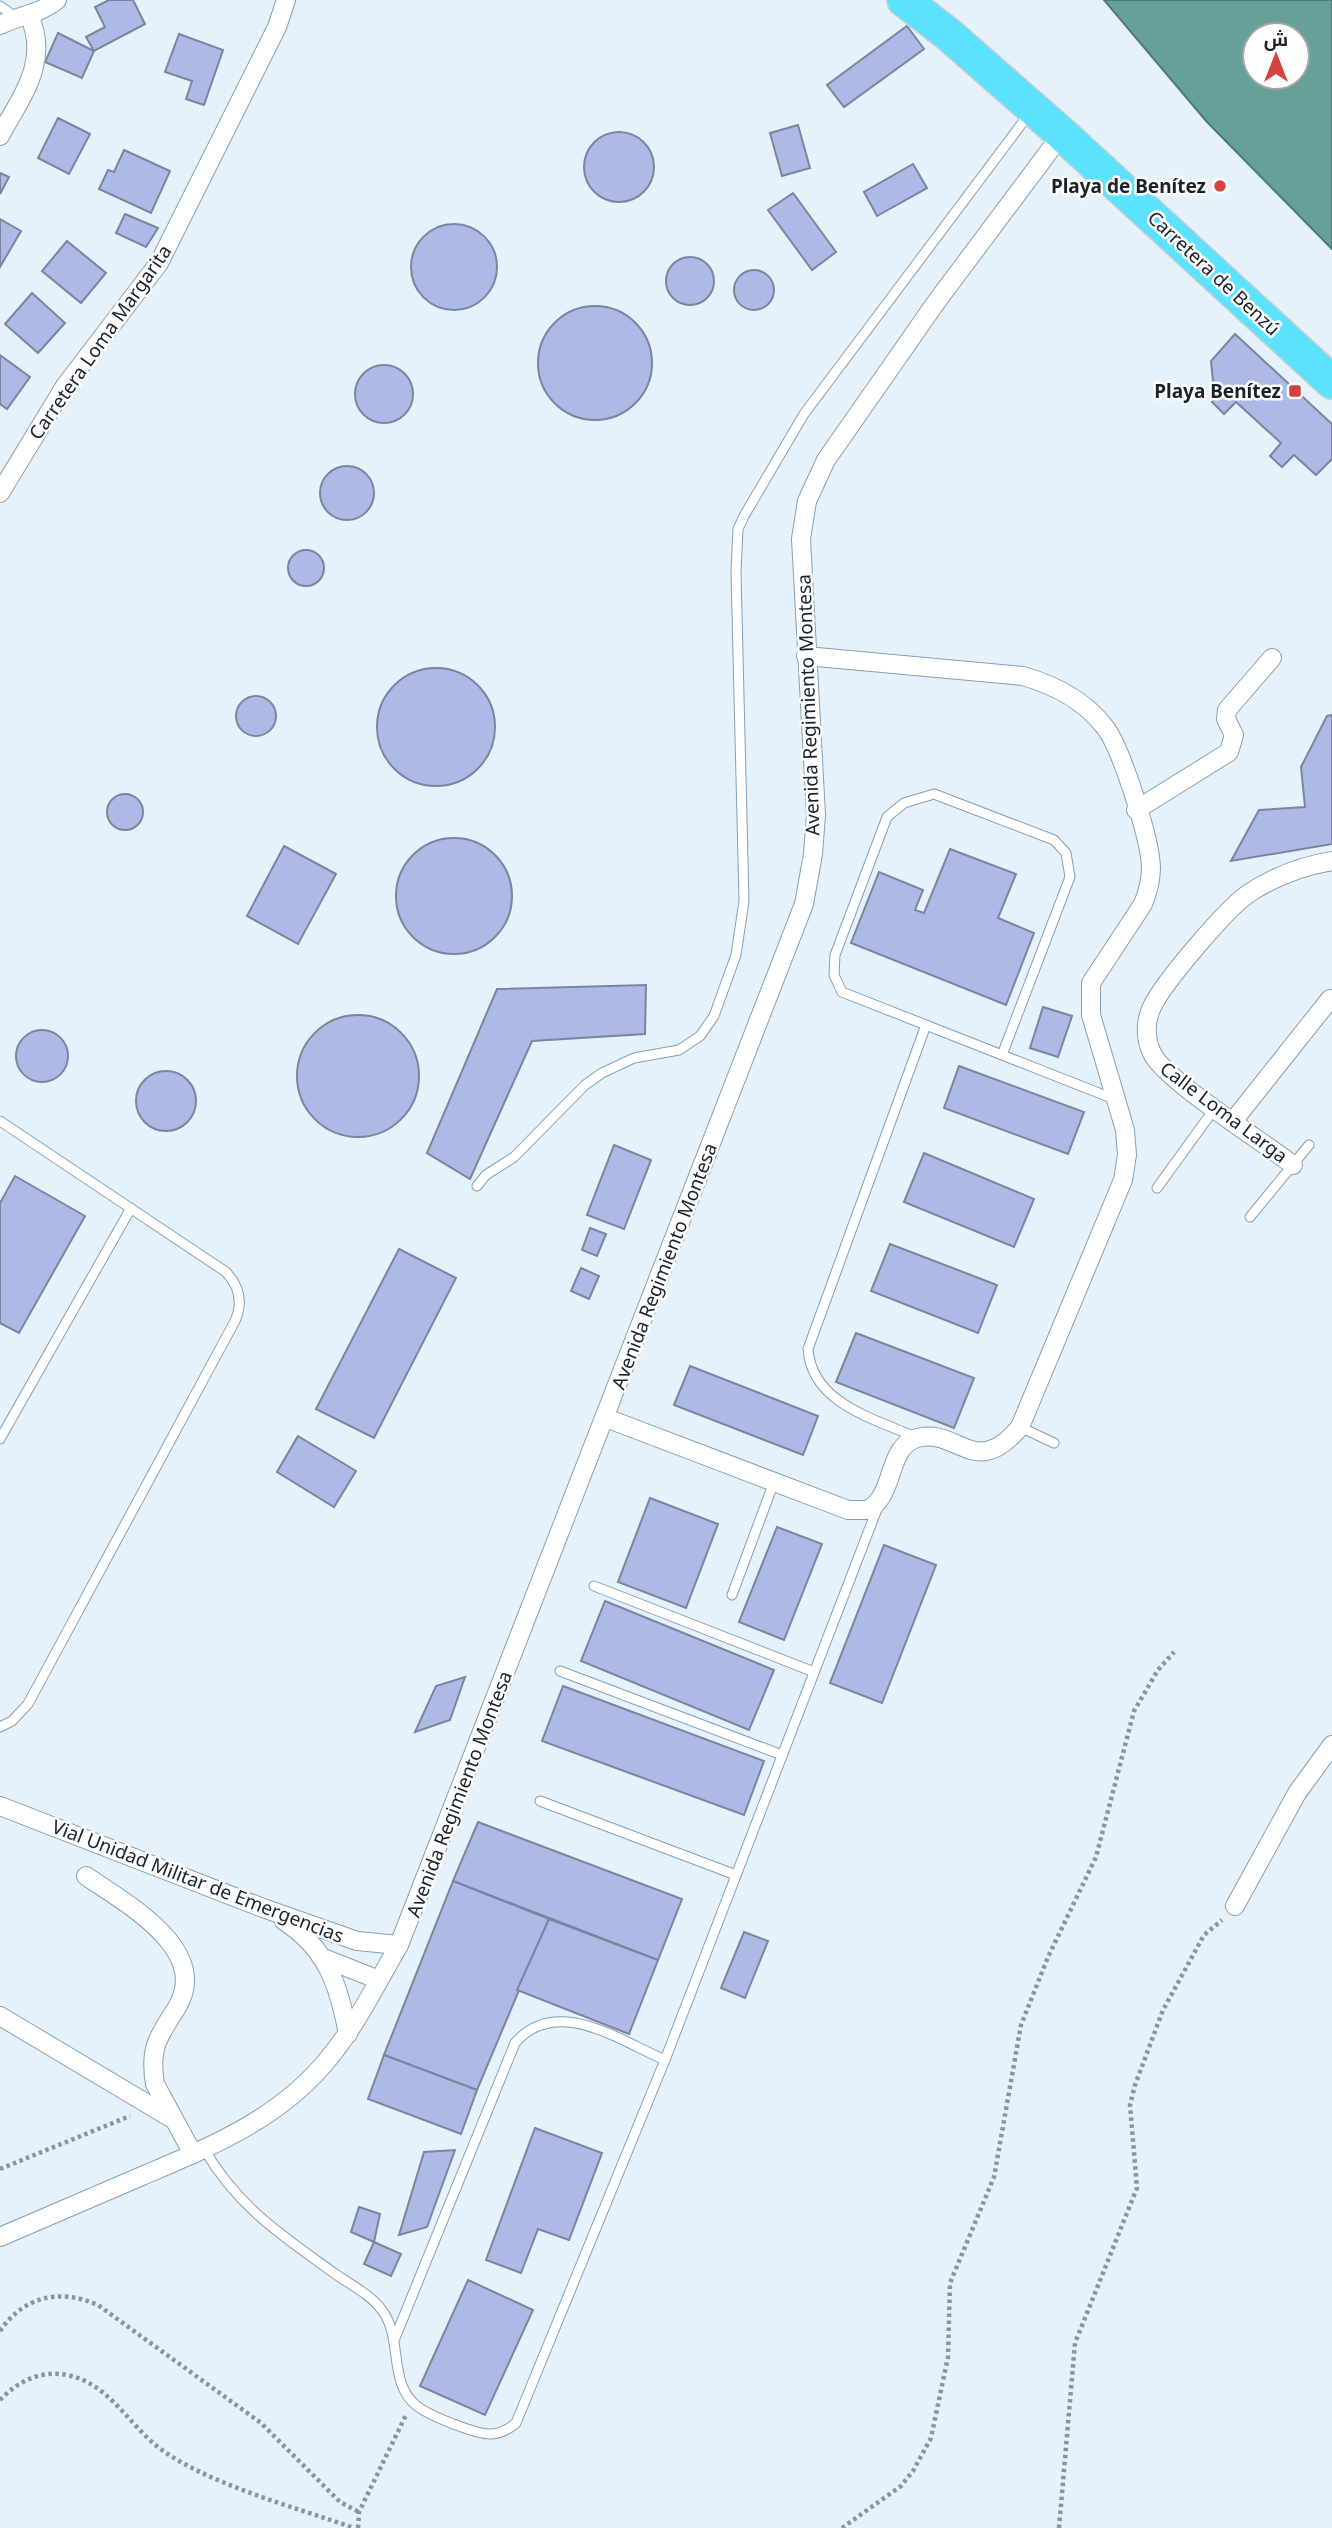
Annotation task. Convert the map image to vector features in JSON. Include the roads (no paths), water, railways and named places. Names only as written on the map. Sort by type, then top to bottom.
[{"type":"highway","name":"Carretera de Benzú","points":[[904,0],[1034,108],[1332,382]]},
{"type":"street","points":[[15,19],[43,11],[58,0]]},
{"type":"street","name":"Carretera Loma Margarita","points":[[0,493],[50,408],[159,263],[278,27],[286,0]]},
{"type":"street","points":[[0,136],[37,63],[37,36],[15,19]]},
{"type":"street","name":"Avenida Regimiento Montesa","points":[[0,2237],[238,2134],[283,2104],[307,2083],[348,2035],[399,1945],[606,1418],[803,904],[813,854],[816,815],[801,539],[807,501],[818,473],[937,301],[1062,134]]},
{"type":"street","points":[[606,1418],[858,1512],[880,1502],[898,1455],[917,1438],[928,1437],[980,1452],[1002,1445],[1020,1427],[1123,1180],[1127,1143],[1091,1015],[1091,983],[1143,904],[1149,890],[1151,864],[1115,741],[1089,710],[1057,688],[1023,676],[806,656]]},
{"type":"street","points":[[1136,810],[1229,752],[1234,735],[1226,719],[1227,710],[1272,658]]},
{"type":"street","name":"Calle Loma Larga","points":[[1293,1165],[1157,1063],[1148,1043],[1147,1031],[1152,1007],[1229,909],[1246,895],[1285,874],[1332,862]]},
{"type":"street","points":[[1234,1120],[1329,999]]},
{"type":"street","points":[[1234,1906],[1297,1793],[1332,1745]]},
{"type":"street","name":"Vial Unidad Militar de Emergencias","points":[[0,1806],[357,1941],[399,1945]]},
{"type":"street","points":[[86,1876],[145,1917],[169,1941],[181,1960],[183,1993],[175,2011],[161,2029],[152,2063],[155,2084],[173,2119],[199,2152]]},
{"type":"street","points":[[264,1908],[299,1931],[321,1957],[339,1988],[348,2035]]},
{"type":"street","points":[[321,1957],[379,1980]]},
{"type":"street","points":[[0,2016],[173,2119]]},
{"type":"lane","points":[[0,6],[15,19]]},
{"type":"lane","points":[[477,1186],[486,1175],[514,1157],[585,1085],[617,1065],[679,1050],[691,1044],[714,1016],[736,955],[744,901],[736,572],[738,528],[751,499],[804,414],[1034,108]]},
{"type":"lane","points":[[1002,1055],[1070,877],[1070,861],[1054,840],[934,794],[904,803],[887,817],[834,965],[842,992],[1116,1100]]},
{"type":"lane","points":[[917,1438],[826,1392],[812,1374],[808,1349],[926,1025]]},
{"type":"lane","points":[[1157,1188],[1215,1108]]},
{"type":"lane","points":[[0,1727],[12,1721],[28,1704],[239,1312],[239,1294],[226,1272],[1,1125]]},
{"type":"lane","points":[[1250,1217],[1308,1145]]},
{"type":"lane","points":[[0,1439],[131,1208]]},
{"type":"lane","points":[[1020,1427],[1054,1443]]},
{"type":"lane","points":[[732,1595],[774,1482]]},
{"type":"lane","points":[[199,2152],[259,2219],[379,2306],[387,2318],[394,2340],[402,2387],[412,2402],[429,2413],[485,2434],[501,2432],[516,2423],[665,2060],[880,1502]]},
{"type":"lane","points":[[594,1586],[814,1672]]},
{"type":"lane","points":[[559,1671],[782,1755]]},
{"type":"lane","points":[[540,1801],[736,1875]]},
{"type":"lane","points":[[394,2340],[515,2043],[521,2036],[549,2021],[574,2021],[665,2060]]},
{"type":"place","name":"Playa de Benítez","points":[[1220,186]]},
{"type":"place","name":"Playa Benítez","points":[[1295,391]]}]
